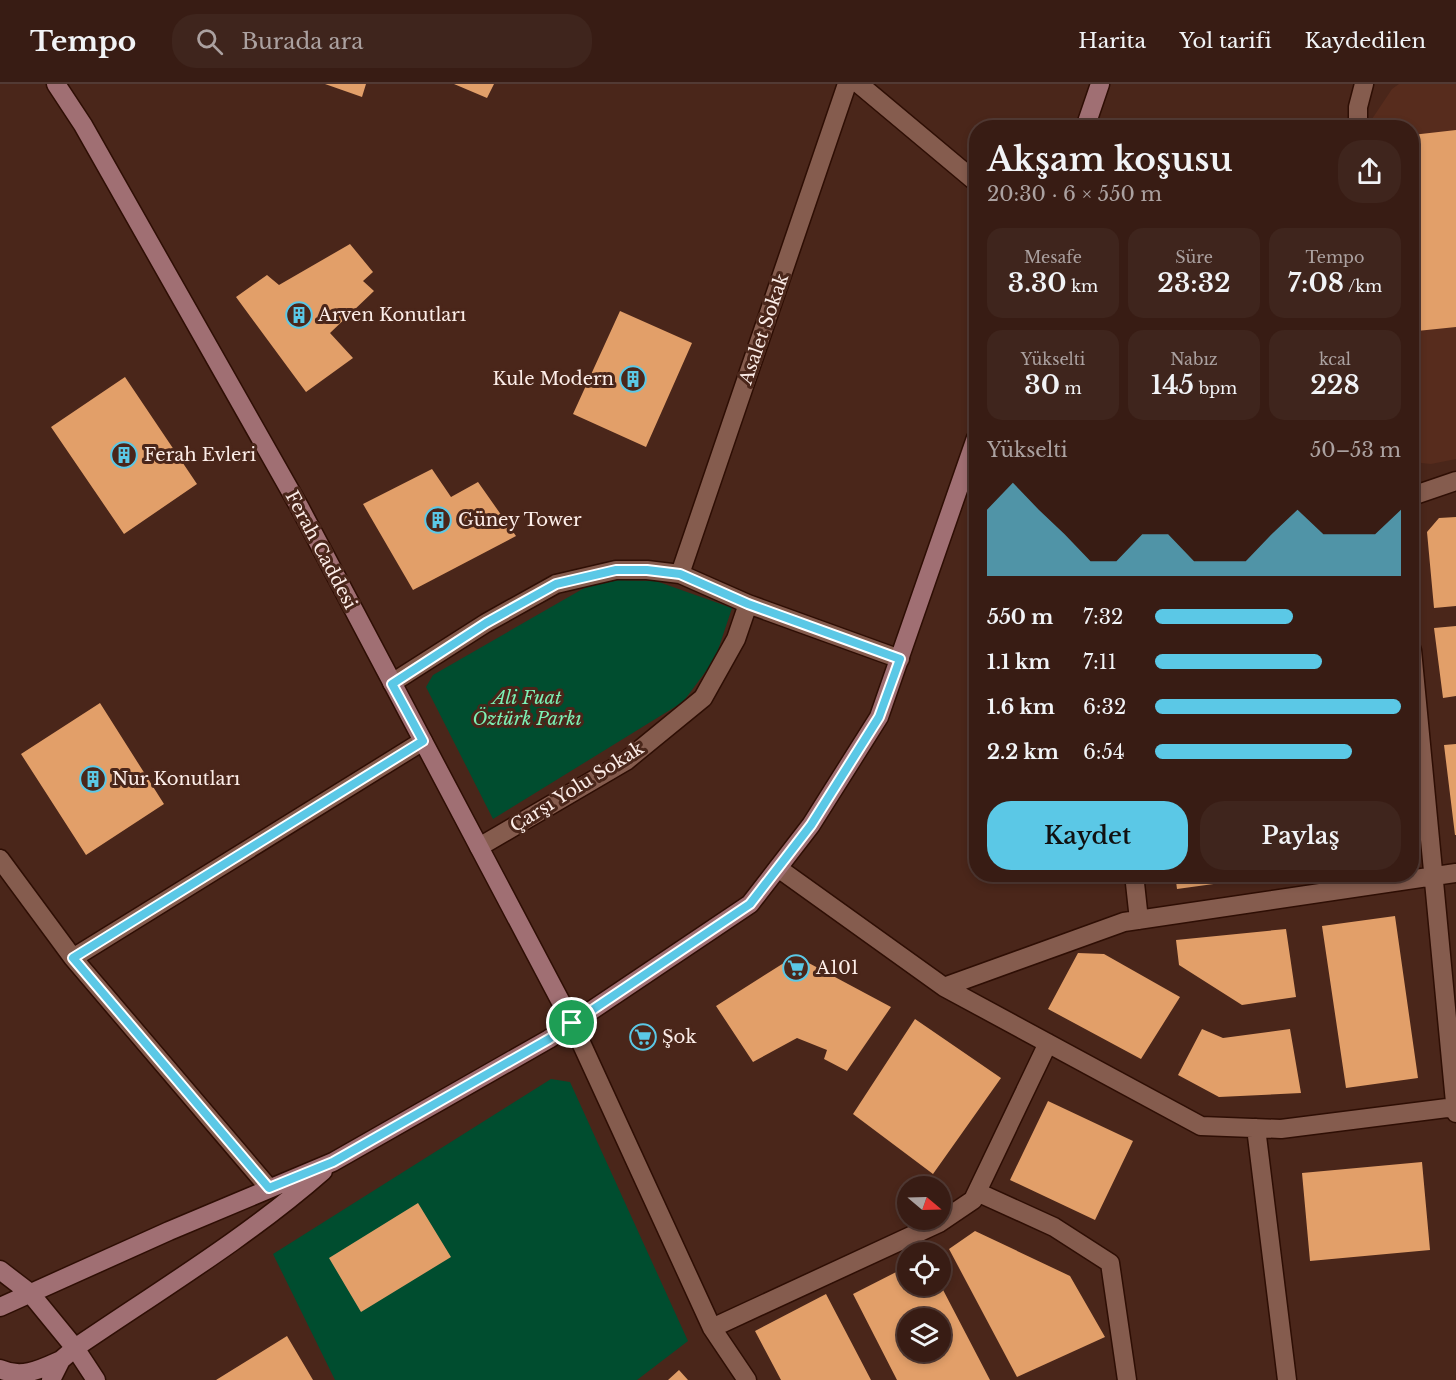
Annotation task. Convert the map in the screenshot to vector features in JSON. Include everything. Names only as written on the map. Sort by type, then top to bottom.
[{"type":"main road","name":"Ferah Caddesi","points":[[56,84],[83,125],[255,426],[572,1023]]},
{"type":"main road","points":[[1088,120],[1100,84]]},
{"type":"main road","points":[[0,1307],[333,1162],[549,1039],[750,904],[811,825],[879,717],[969,480]]},
{"type":"main road","points":[[0,1369],[8,1373],[33,1373],[61,1360],[296,1195],[333,1162]]},
{"type":"main road","points":[[0,1270],[30,1293],[75,1348],[96,1380]]},
{"type":"main road","points":[[51,1380],[61,1360]]},
{"type":"street","name":"Asalet Sokak","points":[[680,574],[847,84]]},
{"type":"street","points":[[859,84],[969,176]]},
{"type":"street","points":[[1358,120],[1358,107],[1364,84]]},
{"type":"street","points":[[1419,494],[1456,481]]},
{"type":"street","points":[[392,684],[486,623],[556,584],[616,570],[647,570],[680,574],[748,604],[900,659]]},
{"type":"street","name":"Çarşı Yolu Sokak","points":[[479,847],[626,760],[703,698],[736,639],[748,604]]},
{"type":"street","points":[[1419,726],[1456,1113]]},
{"type":"street","points":[[73,958],[423,741]]},
{"type":"street","points":[[0,859],[73,958],[269,1188]]},
{"type":"street","points":[[778,868],[944,987],[1201,1126],[1281,1129],[1455,1107]]},
{"type":"street","points":[[1419,879],[1456,873]]},
{"type":"street","points":[[1135,882],[1139,920]]},
{"type":"street","points":[[944,987],[1124,922],[1399,882]]},
{"type":"street","points":[[572,1023],[712,1328],[747,1380]]},
{"type":"street","points":[[712,1328],[939,1223],[973,1200],[1048,1043]]},
{"type":"street","points":[[1256,1128],[1287,1380]]},
{"type":"street","points":[[977,1192],[1054,1227],[1110,1263],[1127,1380]]},
{"type":"shaded area","points":[[1399,84],[1456,84],[1456,459],[1431,464],[1419,463],[1419,120],[1372,120],[1392,89]]},
{"type":"green space","name":"Ali Fuat Öztürk Parkı","points":[[618,580],[656,581],[732,608],[715,659],[683,702],[493,819],[426,687],[433,675],[586,587]]},
{"type":"green space","points":[[551,1079],[570,1082],[688,1341],[637,1380],[335,1380],[273,1254]]},
{"type":"building","points":[[325,84],[366,84],[362,97]]},
{"type":"building","points":[[454,84],[494,84],[487,98]]},
{"type":"building","points":[[1456,130],[1456,327],[1419,331],[1419,134]]},
{"type":"building","name":"Arven Konutları","points":[[350,244],[373,272],[363,281],[374,291],[330,333],[353,358],[306,392],[236,297],[267,275],[279,285]]},
{"type":"building","name":"Kule Modern","points":[[620,311],[692,343],[646,447],[573,414]]},
{"type":"building","name":"Ferah Evleri","points":[[125,377],[197,484],[124,534],[51,427]]},
{"type":"building","name":"Güney Tower","points":[[432,469],[451,497],[478,482],[516,536],[413,590],[363,504]]},
{"type":"building","points":[[1456,517],[1456,606],[1434,608],[1427,532],[1439,518]]},
{"type":"building","points":[[1456,626],[1456,696],[1443,698],[1434,628]]},
{"type":"building","name":"Nur Konutları","points":[[100,703],[164,804],[86,855],[21,754]]},
{"type":"building","points":[[1456,744],[1456,835],[1455,835],[1444,745]]},
{"type":"building","points":[[1176,882],[1228,882],[1177,889]]},
{"type":"building","points":[[1395,916],[1418,1078],[1346,1088],[1322,926]]},
{"type":"building","points":[[1286,929],[1296,997],[1242,1005],[1179,965],[1176,940]]},
{"type":"building","points":[[1078,953],[1104,954],[1180,997],[1141,1059],[1048,1009]]},
{"type":"building","points":[[787,961],[805,961],[891,1007],[847,1071],[824,1059],[827,1050],[797,1038],[753,1062],[716,1006]]},
{"type":"building","points":[[915,1019],[1001,1078],[933,1174],[853,1114]]},
{"type":"building","points":[[1202,1029],[1223,1038],[1290,1029],[1301,1093],[1219,1097],[1178,1075]]},
{"type":"building","points":[[1048,1101],[1133,1141],[1095,1220],[1010,1180]]},
{"type":"building","points":[[1422,1162],[1430,1250],[1310,1261],[1302,1173]]},
{"type":"building","points":[[418,1203],[451,1257],[361,1312],[329,1258]]},
{"type":"building","points":[[975,1231],[1070,1276],[1105,1337],[1017,1377],[951,1253],[951,1248]]},
{"type":"building","points":[[897,1272],[897,1296],[946,1296],[990,1380],[897,1380],[853,1294]]},
{"type":"building","points":[[826,1294],[871,1380],[781,1380],[755,1331]]},
{"type":"building","points":[[287,1336],[313,1380],[216,1380]]},
{"type":"building","points":[[679,1370],[688,1380],[668,1380]]},
{"type":"place","name":"Arven Konutları","points":[[299,315]]},
{"type":"place","name":"Kule Modern","points":[[633,379]]},
{"type":"place","name":"Ferah Evleri","points":[[124,455]]},
{"type":"place","name":"Güney Tower","points":[[438,520]]},
{"type":"place","name":"Nur Konutları","points":[[93,779]]},
{"type":"place","name":"A101","points":[[796,968]]},
{"type":"place","name":"Şok","points":[[643,1037]]},
{"type":"route","points":[[616,570],[647,570],[680,574],[748,604],[900,659],[879,717],[811,825],[750,904],[572,1023],[549,1039],[333,1162],[269,1188],[73,958],[423,741],[392,684],[486,623],[556,584],[616,570]]}]
